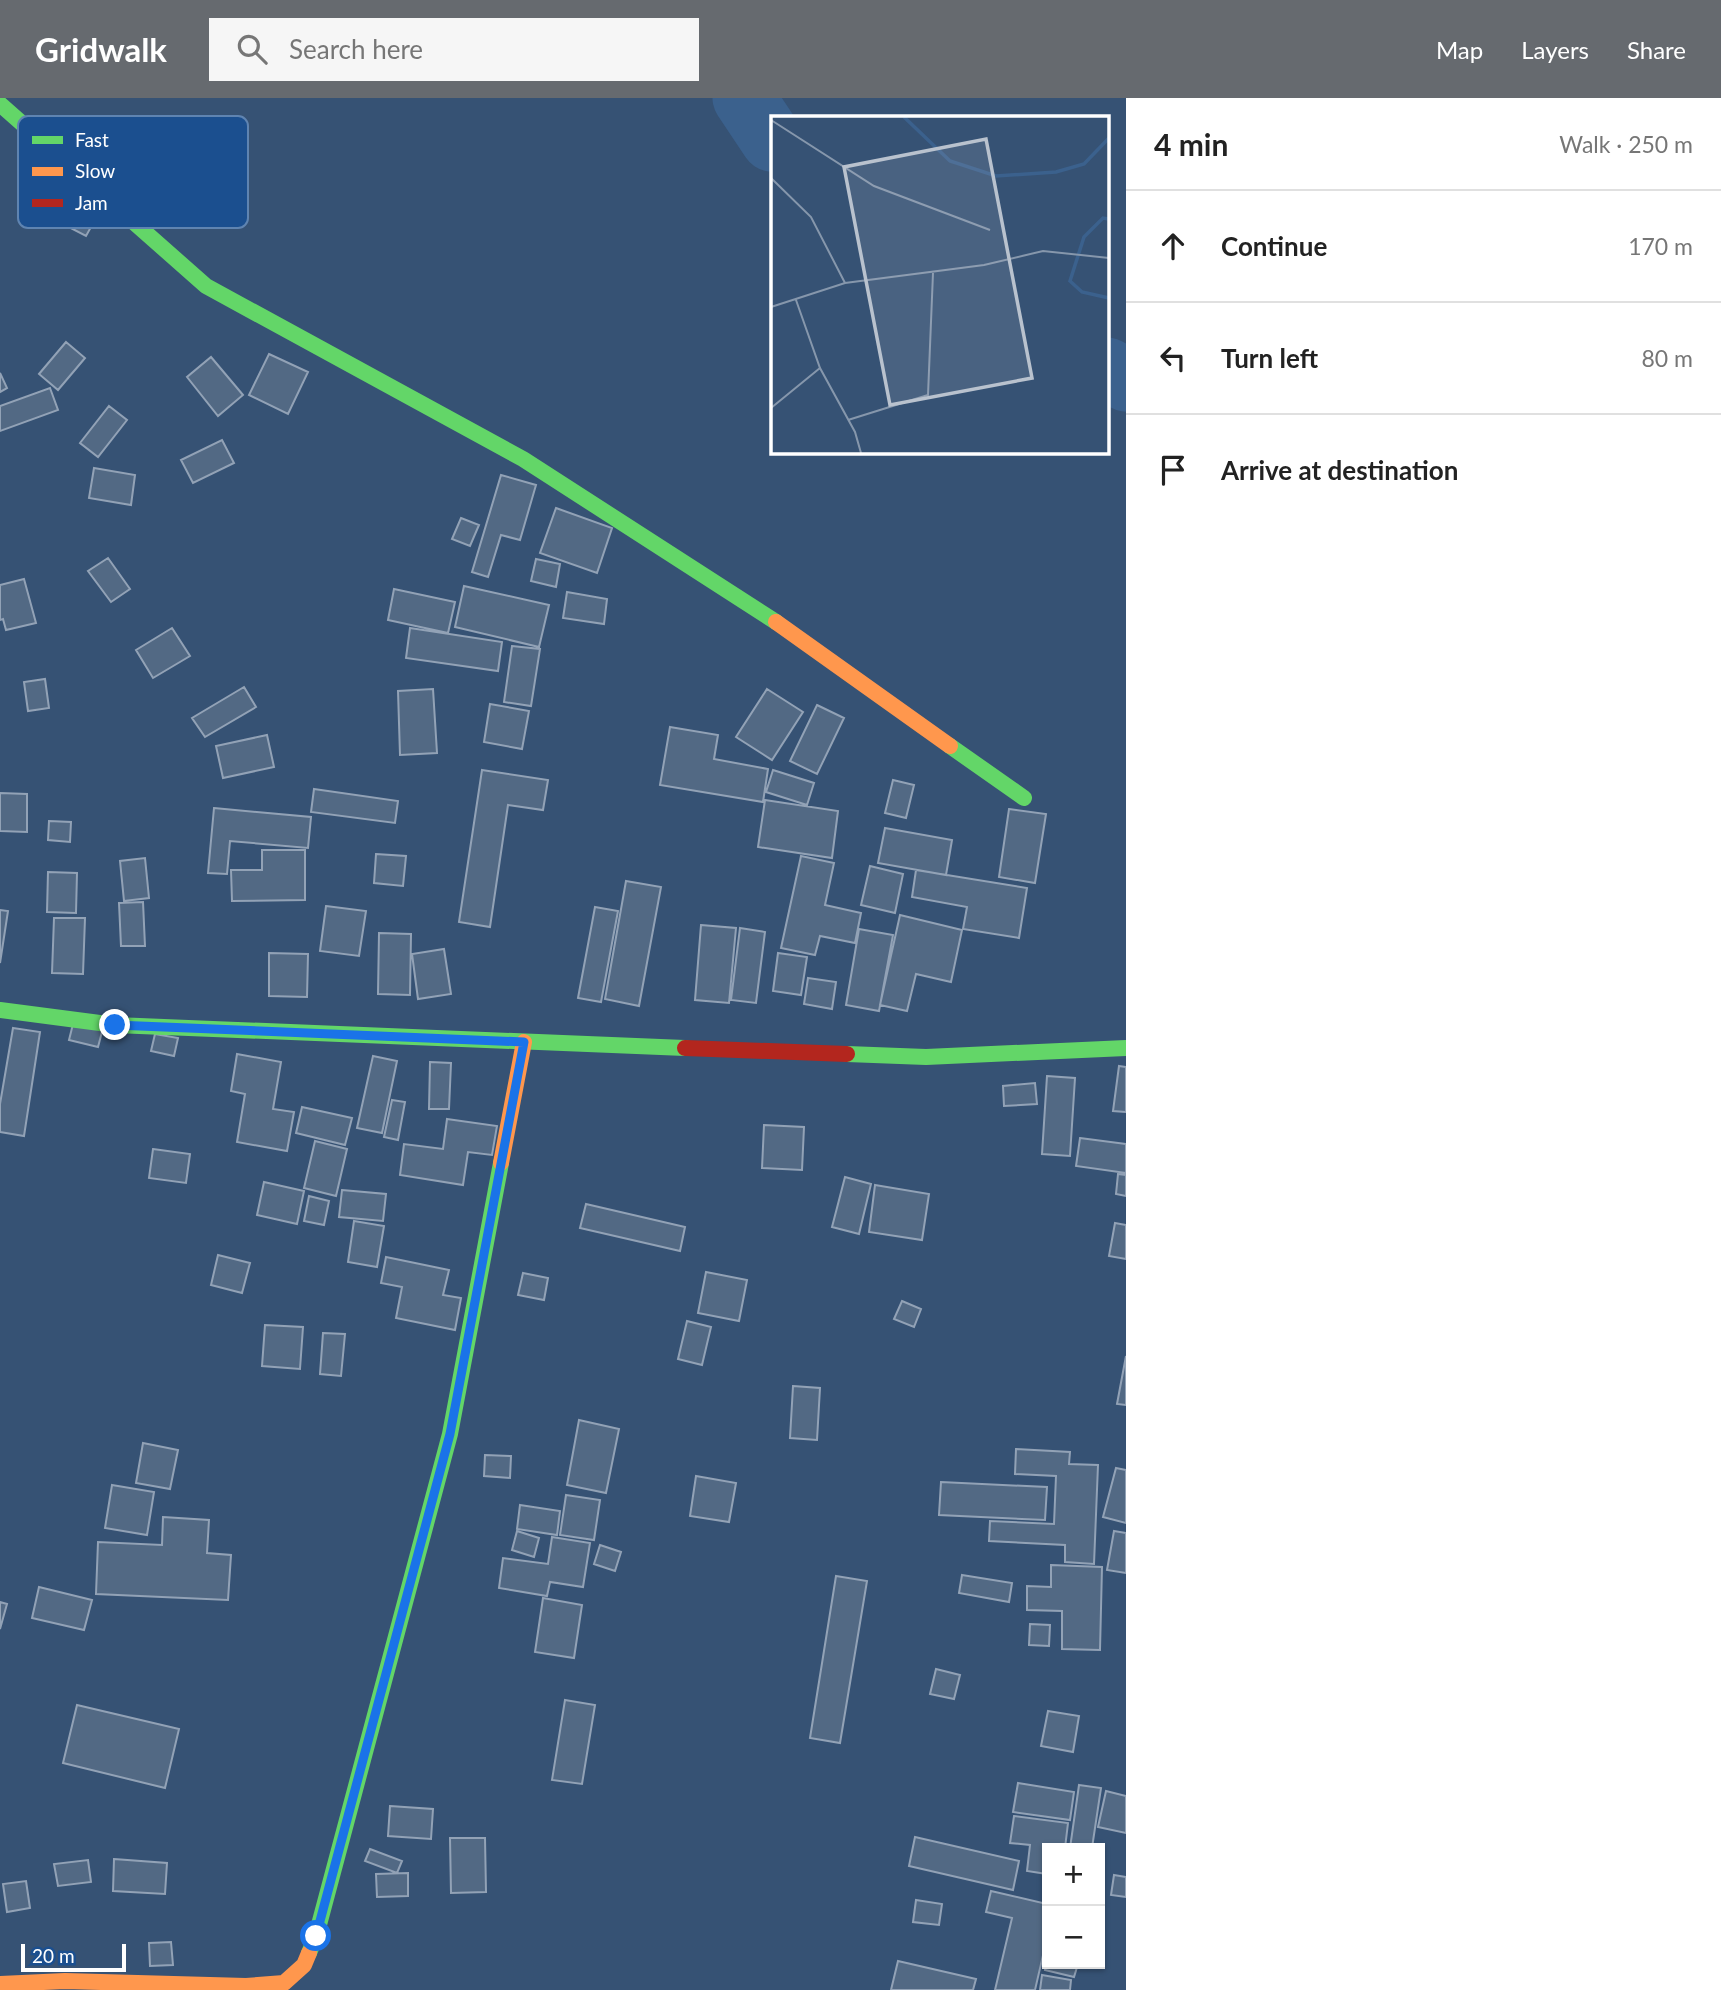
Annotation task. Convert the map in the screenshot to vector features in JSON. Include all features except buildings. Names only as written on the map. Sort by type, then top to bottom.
[{"type":"street","points":[[0,104],[18,120]]},
{"type":"street","points":[[140,228],[206,286],[523,459],[752,605],[1024,798]]},
{"type":"street","points":[[0,1010],[115,1025],[926,1057],[1126,1048]]},
{"type":"street","points":[[0,1984],[65,1981],[246,1986],[284,1983],[304,1965],[316,1936],[450,1434],[524,1042]]},
{"type":"waterway","points":[[744,98],[771,138]]},
{"type":"waterway","points":[[1108,370],[1126,380]]},
{"type":"traffic: fast","points":[[0,104],[18,120]]},
{"type":"traffic: fast","points":[[140,228],[206,286],[523,459],[776,622]]},
{"type":"traffic: fast","points":[[950,746],[1024,798]]},
{"type":"traffic: fast","points":[[0,1010],[115,1025],[685,1048]]},
{"type":"traffic: fast","points":[[847,1054],[926,1057],[1126,1048]]},
{"type":"traffic: fast","points":[[309,1953],[316,1936],[450,1434],[501,1163]]},
{"type":"traffic: slow","points":[[776,622],[950,746]]},
{"type":"traffic: slow","points":[[501,1163],[524,1042]]},
{"type":"traffic: slow","points":[[0,1984],[65,1981],[246,1986],[284,1983],[304,1965],[309,1953]]},
{"type":"traffic: jam","points":[[685,1048],[847,1054]]},
{"type":"route","points":[[115,1025],[524,1042],[450,1434],[316,1936]]}]
